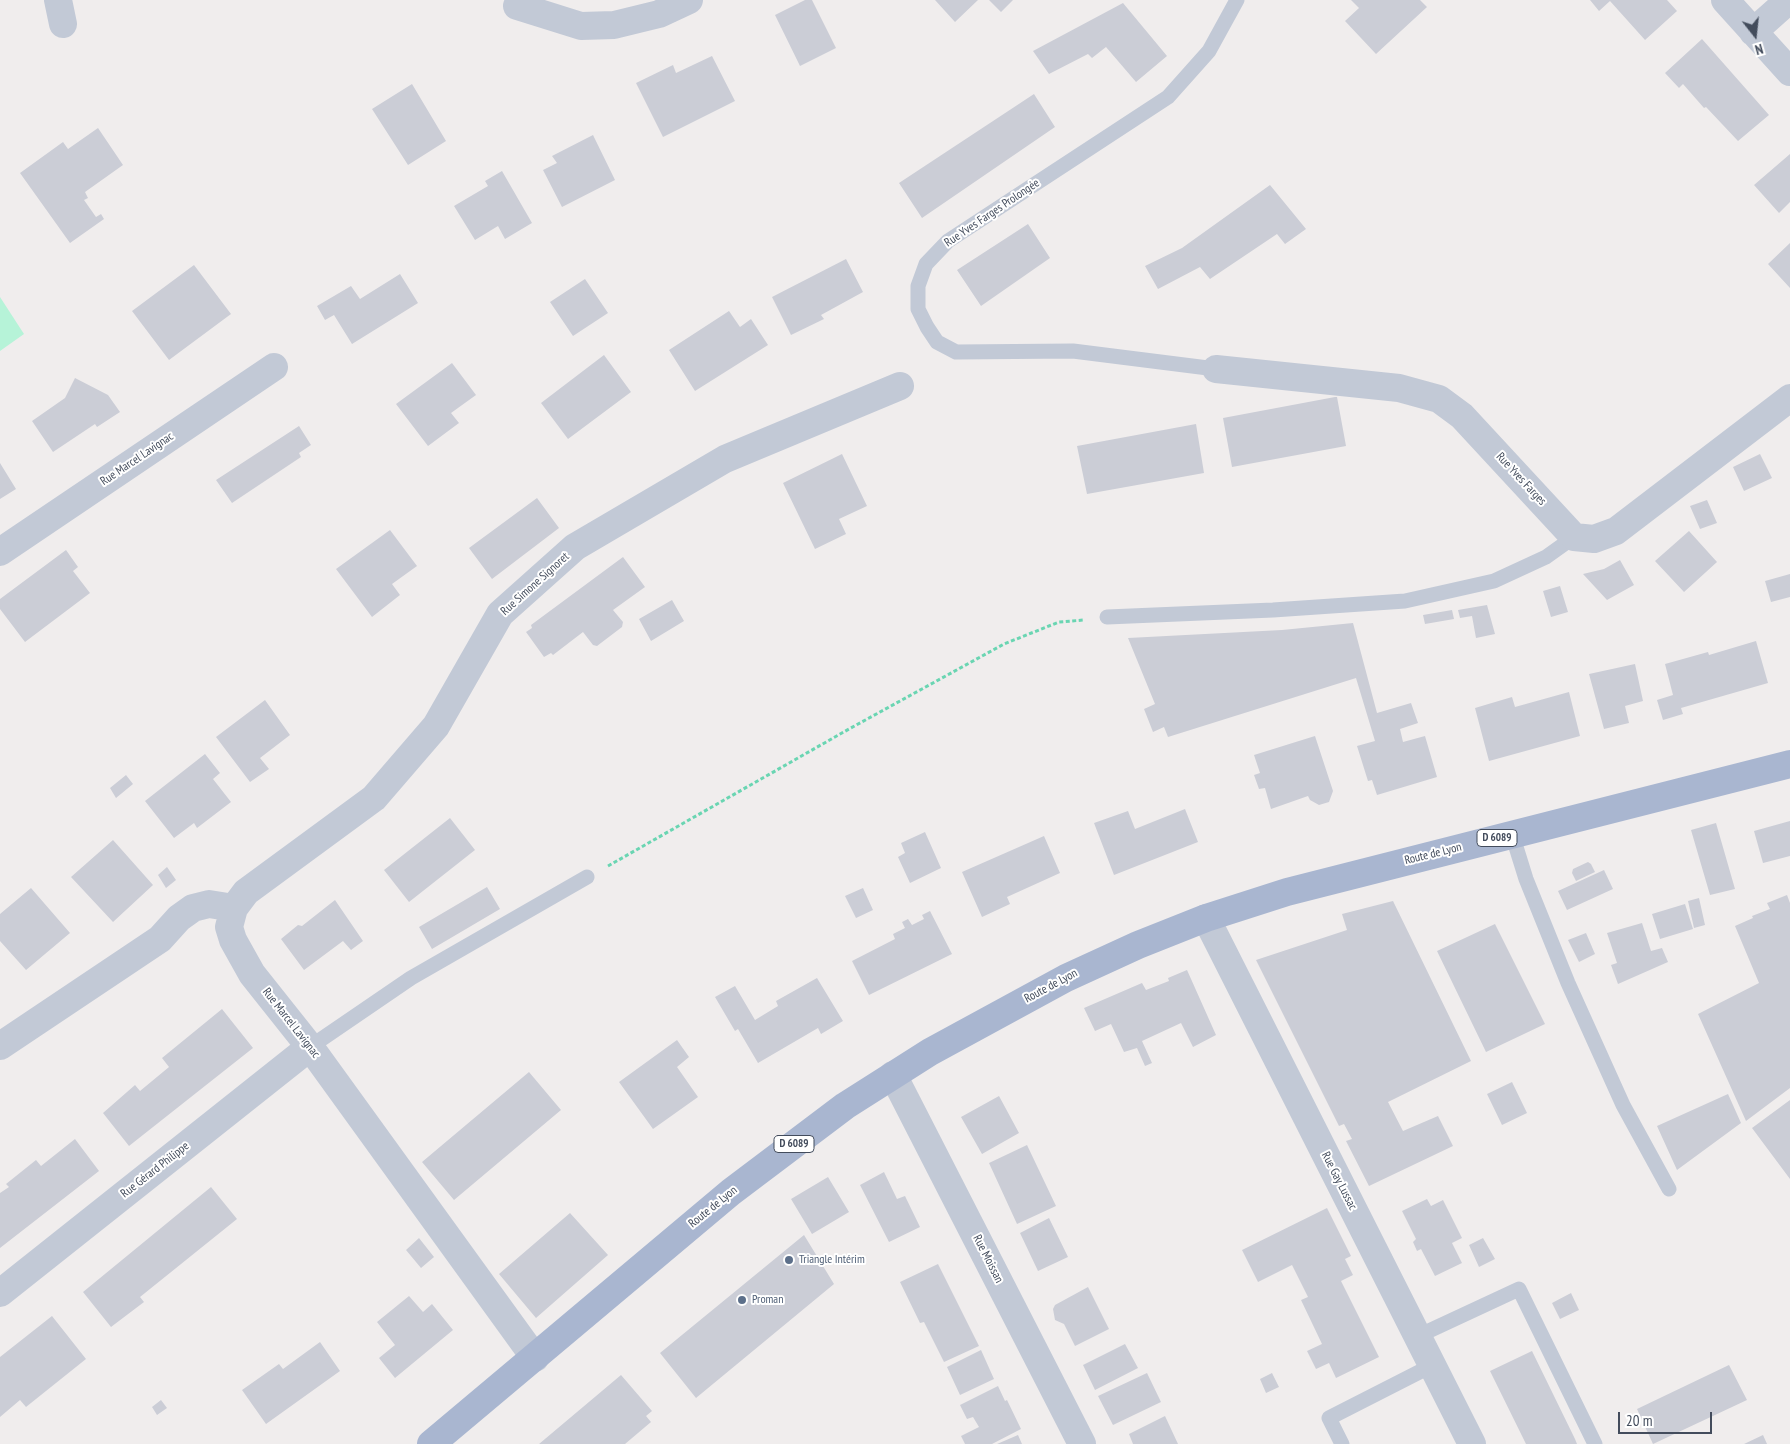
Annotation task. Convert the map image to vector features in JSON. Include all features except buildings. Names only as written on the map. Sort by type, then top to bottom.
[{"type":"main road","name":"Route de Lyon","points":[[431,1444],[731,1192],[845,1106],[930,1052],[1066,978],[1138,945],[1206,918],[1287,892],[1790,764]]},
{"type":"street","points":[[517,6],[581,26],[614,25],[659,14],[689,0]]},
{"type":"street","points":[[1725,0],[1790,72]]},
{"type":"street","points":[[1753,32],[1789,0]]},
{"type":"street","name":"Rue Marcel Lavignac","points":[[0,552],[274,367]]},
{"type":"street","name":"Rue Yves Farges","points":[[1216,368],[1399,388],[1439,399],[1462,416],[1574,536]]},
{"type":"street","name":"Rue Simone Signoret","points":[[234,908],[246,892],[374,798],[436,726],[500,614],[575,548],[725,459],[900,386]]},
{"type":"street","points":[[1574,536],[1594,539],[1616,531],[1790,398]]},
{"type":"street","points":[[0,1046],[160,939],[179,918],[193,908],[209,904],[234,908]]},
{"type":"street","name":"Rue Marcel Lavignac","points":[[234,908],[229,927],[233,940],[252,974],[310,1047],[534,1358]]},
{"type":"street","name":"Rue Gay Lussac","points":[[1206,918],[1472,1444]]},
{"type":"street","name":"Rue Gérard Philippe","points":[[0,1293],[310,1047]]},
{"type":"street","name":"Rue Moissan","points":[[893,1075],[1082,1444]]},
{"type":"lane","name":"Rue Yves Farges Prolongée","points":[[1216,368],[1073,351],[956,352],[937,342],[927,327],[918,309],[918,286],[926,264],[948,241],[1168,97],[1209,51],[1237,0]]},
{"type":"lane","points":[[1107,618],[1405,601],[1494,581],[1546,557],[1574,536]]},
{"type":"lane","points":[[1512,834],[1526,879],[1568,983],[1624,1105],[1669,1189]]},
{"type":"lane","points":[[310,1047],[411,978],[587,877]]},
{"type":"lane","points":[[1418,1336],[1519,1289],[1595,1444]]},
{"type":"lane","points":[[1342,1444],[1329,1418],[1433,1365]]},
{"type":"path","points":[[587,877],[1004,644],[1059,622],[1107,618]]},
{"type":"green space","points":[[0,297],[24,334],[0,351]]},
{"type":"place","name":"Triangle Intérim","points":[[789,1260]]},
{"type":"place","name":"Proman","points":[[742,1300]]}]
